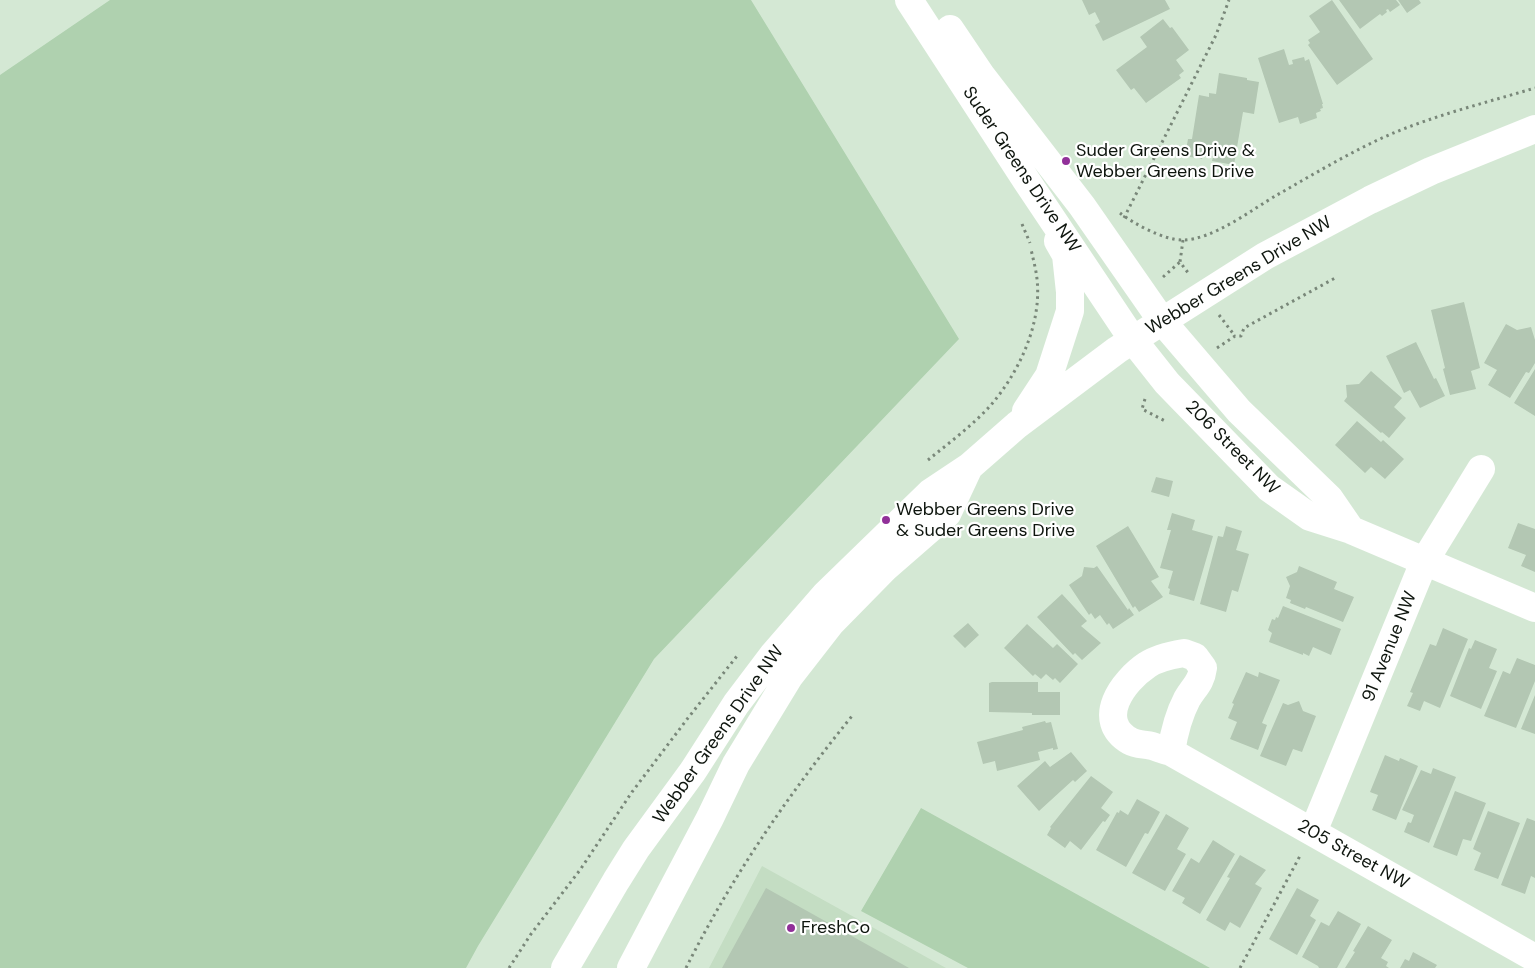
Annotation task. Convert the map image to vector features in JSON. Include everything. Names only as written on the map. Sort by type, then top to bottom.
[{"type":"main road","name":"Suder Greens Drive NW","points":[[909,0],[1133,340]]},
{"type":"main road","name":"Suder Greens Drive NW","points":[[930,0],[981,75],[1082,206],[1162,321]]},
{"type":"main road","name":"Webber Greens Drive NW","points":[[565,968],[616,880],[693,771],[736,704],[773,655],[826,594],[930,492],[969,467],[1017,425],[1133,340],[1265,256],[1370,200],[1431,171],[1535,128]]},
{"type":"main road","points":[[1017,425],[1049,376],[1070,311],[1066,255],[1026,180]]},
{"type":"main road","name":"206 Street NW","points":[[1162,321],[1239,411],[1329,498],[1351,530]]},
{"type":"main road","name":"206 Street NW","points":[[1133,340],[1166,382],[1269,488],[1310,517],[1351,530],[1535,608]]},
{"type":"main road","name":"Webber Greens Drive NW","points":[[631,968],[710,818],[736,764],[789,677],[831,623],[885,568],[947,514],[969,467]]},
{"type":"main road","name":"91 Avenue NW","points":[[1313,832],[1424,562],[1482,469]]},
{"type":"main road","name":"205 Street NW","points":[[1171,752],[1535,958]]},
{"type":"path","points":[[1122,221],[1216,35],[1229,0]]},
{"type":"path","points":[[1116,209],[1143,227],[1168,237],[1182,240],[1206,235],[1316,173],[1391,134],[1470,107],[1535,88]]},
{"type":"path","points":[[1021,223],[1030,240],[1038,281],[1037,309]]},
{"type":"path","points":[[1180,262],[1182,240]]},
{"type":"path","points":[[1235,336],[1241,336],[1244,328],[1337,277]]},
{"type":"path","points":[[686,968],[721,902],[754,849],[800,784],[852,716]]},
{"type":"path","points":[[1240,968],[1313,832]]},
{"type":"shaded area","points":[[110,0],[751,0],[959,339],[654,659],[466,968],[0,968],[0,75]]},
{"type":"shaded area","points":[[921,808],[1210,968],[968,968],[861,911]]},
{"type":"shaded area","name":"FreshCo","points":[[762,866],[946,968],[709,968]]},
{"type":"building","points":[[1082,0],[1165,0],[1170,9],[1103,41],[1095,25],[1100,22],[1095,12],[1089,15]]},
{"type":"building","points":[[1332,0],[1373,59],[1337,85],[1308,45],[1310,43],[1308,40],[1320,32],[1309,16]]},
{"type":"building","points":[[1339,0],[1396,0],[1400,5],[1390,12],[1388,9],[1386,10],[1387,12],[1382,16],[1380,14],[1360,29]]},
{"type":"building","points":[[1398,0],[1419,0],[1421,3],[1407,13]]},
{"type":"building","points":[[1163,19],[1170,28],[1172,27],[1189,50],[1176,60],[1184,71],[1179,75],[1181,78],[1146,103],[1134,88],[1131,90],[1116,70],[1147,47],[1140,37]]},
{"type":"building","points":[[1284,49],[1289,65],[1293,64],[1292,60],[1304,57],[1305,61],[1309,59],[1323,104],[1323,108],[1320,109],[1321,111],[1316,113],[1317,118],[1300,124],[1298,117],[1279,123],[1258,58]]},
{"type":"building","points":[[1219,73],[1259,82],[1254,114],[1243,112],[1234,165],[1212,161],[1213,157],[1203,156],[1202,159],[1185,156],[1188,139],[1192,139],[1199,95],[1209,97],[1209,93],[1216,94]]},
{"type":"building","points":[[1464,302],[1480,368],[1471,371],[1476,389],[1450,395],[1431,310]]},
{"type":"building","points":[[1506,324],[1517,330],[1531,327],[1535,340],[1535,363],[1529,373],[1526,372],[1510,398],[1488,385],[1497,370],[1484,363]]},
{"type":"building","points":[[1416,342],[1434,379],[1436,378],[1445,396],[1420,408],[1410,390],[1404,393],[1386,356]]},
{"type":"building","points":[[1535,369],[1535,416],[1514,403]]},
{"type":"building","points":[[1371,371],[1402,398],[1394,407],[1406,418],[1389,438],[1344,401],[1347,397],[1346,385],[1359,384]]},
{"type":"building","points":[[1357,421],[1381,442],[1383,440],[1404,459],[1385,479],[1371,467],[1365,473],[1335,445]]},
{"type":"building","points":[[1156,477],[1173,481],[1169,497],[1151,492]]},
{"type":"building","points":[[1172,513],[1195,520],[1192,530],[1213,536],[1194,601],[1169,594],[1170,589],[1168,588],[1173,571],[1160,568],[1171,530],[1167,530]]},
{"type":"building","points":[[1518,523],[1535,529],[1535,572],[1521,566],[1526,555],[1508,548]]},
{"type":"building","points":[[1128,526],[1159,577],[1151,581],[1163,597],[1139,612],[1135,606],[1133,608],[1096,546]]},
{"type":"building","points":[[1226,526],[1242,531],[1236,550],[1249,554],[1238,592],[1232,590],[1226,612],[1200,604],[1218,536],[1223,537]]},
{"type":"building","points":[[1097,566],[1128,610],[1129,608],[1134,615],[1113,629],[1109,623],[1107,625],[1100,615],[1095,619],[1091,613],[1089,615],[1069,585],[1082,576],[1084,567],[1094,568]]},
{"type":"building","points":[[1299,566],[1337,582],[1334,589],[1354,597],[1343,622],[1306,607],[1305,609],[1290,603],[1291,600],[1286,598],[1290,586],[1286,577],[1297,572]]},
{"type":"building","points":[[1062,594],[1087,621],[1081,626],[1101,643],[1082,660],[1075,653],[1073,655],[1037,617]]},
{"type":"building","points":[[1283,606],[1341,629],[1331,655],[1313,647],[1309,656],[1303,653],[1303,655],[1269,642],[1272,633],[1268,630],[1272,619],[1278,618]]},
{"type":"building","points":[[968,623],[979,635],[965,648],[953,636]]},
{"type":"building","points":[[1027,624],[1053,648],[1057,644],[1078,664],[1060,683],[1055,678],[1053,680],[1046,674],[1041,679],[1035,674],[1033,676],[1004,648]]},
{"type":"building","points":[[1443,628],[1468,639],[1440,708],[1424,701],[1420,711],[1407,706],[1413,693],[1410,692],[1430,644],[1436,646]]},
{"type":"building","points":[[1475,640],[1497,649],[1489,668],[1497,671],[1481,709],[1450,696],[1469,648],[1471,649]]},
{"type":"building","points":[[1517,658],[1535,665],[1535,681],[1516,728],[1484,716],[1503,671],[1510,674]]},
{"type":"building","points":[[1246,672],[1258,677],[1259,672],[1280,680],[1262,723],[1267,725],[1258,750],[1230,739],[1237,722],[1228,718],[1234,704],[1232,703]]},
{"type":"building","points":[[1038,682],[1038,692],[1060,692],[1060,715],[989,712],[989,683]]},
{"type":"building","points":[[1535,695],[1535,734],[1521,729]]},
{"type":"building","points":[[1299,701],[1303,711],[1316,716],[1302,752],[1293,749],[1286,766],[1260,756],[1283,703],[1288,705]]},
{"type":"building","points":[[1045,721],[1046,723],[1051,722],[1058,749],[1053,750],[1053,748],[1038,752],[1040,760],[997,771],[995,761],[983,764],[977,742],[1023,730],[1022,727]]},
{"type":"building","points":[[1071,752],[1087,771],[1075,782],[1073,780],[1039,811],[1017,786],[1045,761],[1050,767]]},
{"type":"building","points":[[1385,755],[1399,761],[1400,758],[1418,766],[1396,820],[1372,810],[1378,795],[1370,792]]},
{"type":"building","points":[[1433,768],[1456,777],[1429,843],[1404,832],[1408,822],[1411,823],[1414,815],[1402,810],[1421,770],[1431,774]]},
{"type":"building","points":[[1091,776],[1113,792],[1101,808],[1110,815],[1105,822],[1103,821],[1081,850],[1070,841],[1065,848],[1047,835],[1050,827]]},
{"type":"building","points":[[1455,791],[1486,803],[1471,841],[1463,839],[1457,856],[1433,847]]},
{"type":"building","points":[[1137,799],[1160,812],[1148,834],[1145,833],[1126,867],[1096,850],[1117,812],[1119,813],[1120,810],[1128,815]]},
{"type":"building","points":[[1488,811],[1520,823],[1498,879],[1474,870],[1481,853],[1473,849]]},
{"type":"building","points":[[1166,814],[1189,828],[1177,849],[1186,854],[1165,891],[1132,873]]},
{"type":"building","points":[[1527,818],[1535,821],[1535,878],[1531,876],[1525,894],[1501,885]]},
{"type":"building","points":[[1213,840],[1235,854],[1200,914],[1182,903],[1185,898],[1172,891],[1191,858],[1199,863]]},
{"type":"building","points":[[1240,855],[1266,870],[1255,884],[1262,888],[1240,928],[1230,922],[1225,931],[1206,920],[1230,878],[1227,877]]},
{"type":"building","name":"FreshCo","points":[[766,888],[909,968],[722,968]]},
{"type":"building","points":[[1297,888],[1319,900],[1310,916],[1316,920],[1297,955],[1269,939]]},
{"type":"building","points":[[1338,911],[1361,924],[1337,968],[1319,968],[1302,957],[1321,922],[1329,926]]},
{"type":"building","points":[[1368,926],[1392,940],[1381,958],[1388,962],[1386,966],[1389,968],[1345,968],[1355,952],[1353,951]]},
{"type":"building","points":[[1413,952],[1437,965],[1435,968],[1400,968],[1405,959],[1409,961]]},
{"type":"place","name":"Suder Greens Drive & Webber Greens Drive","points":[[1066,161]]},
{"type":"place","name":"Webber Greens Drive & Suder Greens Drive","points":[[886,520]]},
{"type":"place","name":"FreshCo","points":[[791,928]]}]
